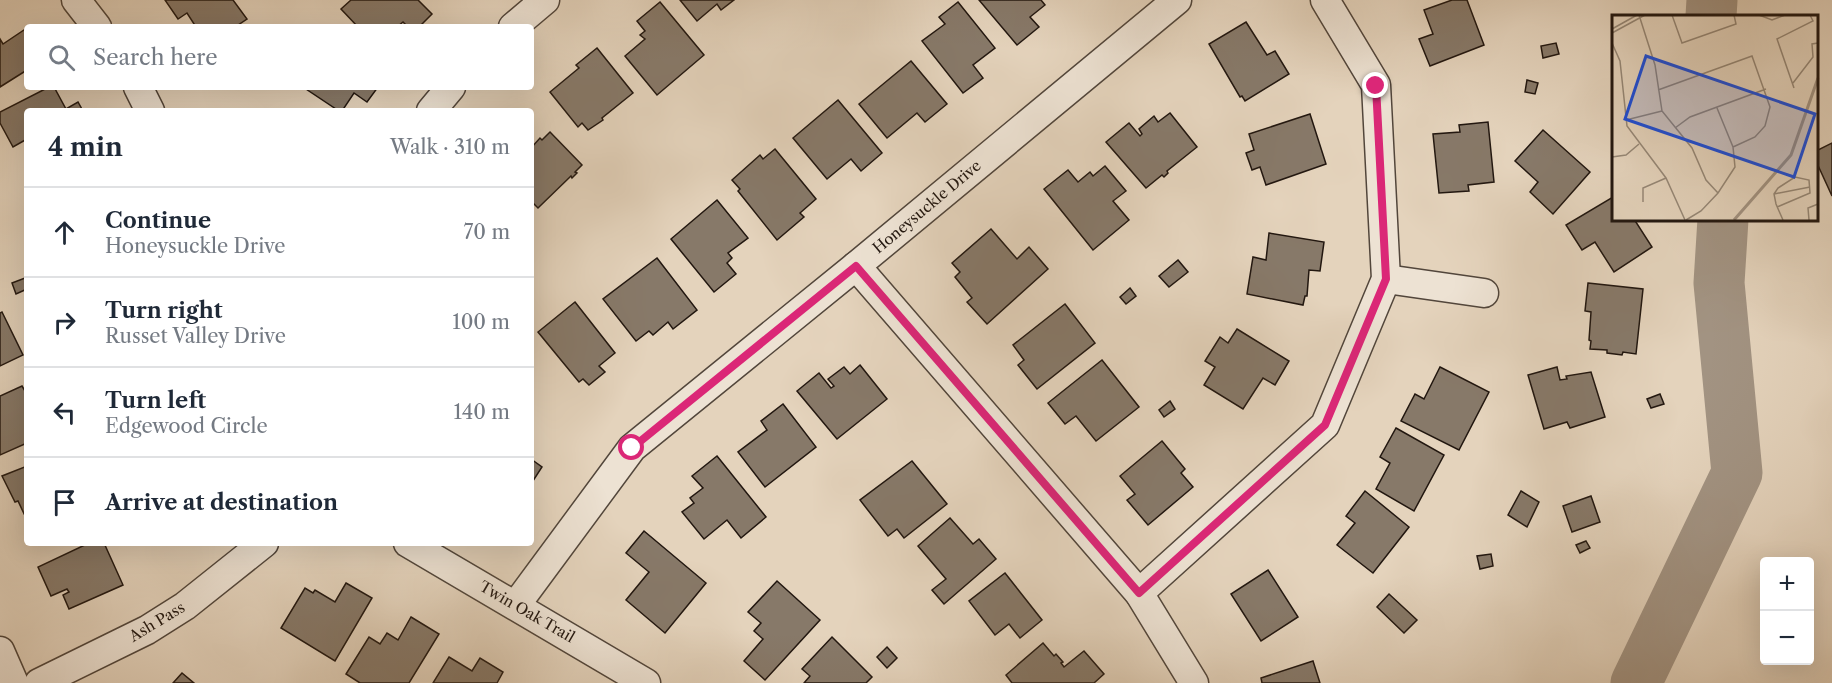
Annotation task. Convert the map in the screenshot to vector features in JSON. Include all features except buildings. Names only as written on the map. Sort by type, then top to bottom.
[{"type":"street","points":[[76,0],[95,24]]},
{"type":"street","points":[[517,24],[545,0]]},
{"type":"street","name":"Honeysuckle Drive","points":[[516,605],[632,448],[1177,0]]},
{"type":"street","points":[[1139,593],[1325,425],[1386,279],[1376,86],[1325,0]]},
{"type":"street","points":[[140,90],[148,108]]},
{"type":"street","points":[[434,108],[448,90]]},
{"type":"street","points":[[856,266],[1139,593],[1194,683]]},
{"type":"street","points":[[1386,279],[1484,293]]},
{"type":"street","name":"Ash Pass","points":[[39,683],[147,630],[185,606],[260,546]]},
{"type":"street","name":"Twin Oak Trail","points":[[413,546],[646,683]]},
{"type":"street","points":[[0,651],[14,683]]},
{"type":"waterway","points":[[1711,15],[1712,0]]},
{"type":"waterway","points":[[1636,683],[1737,473],[1719,283],[1723,220]]},
{"type":"route","points":[[632,448],[856,266],[1139,593],[1325,425],[1386,279],[1376,86]]}]
